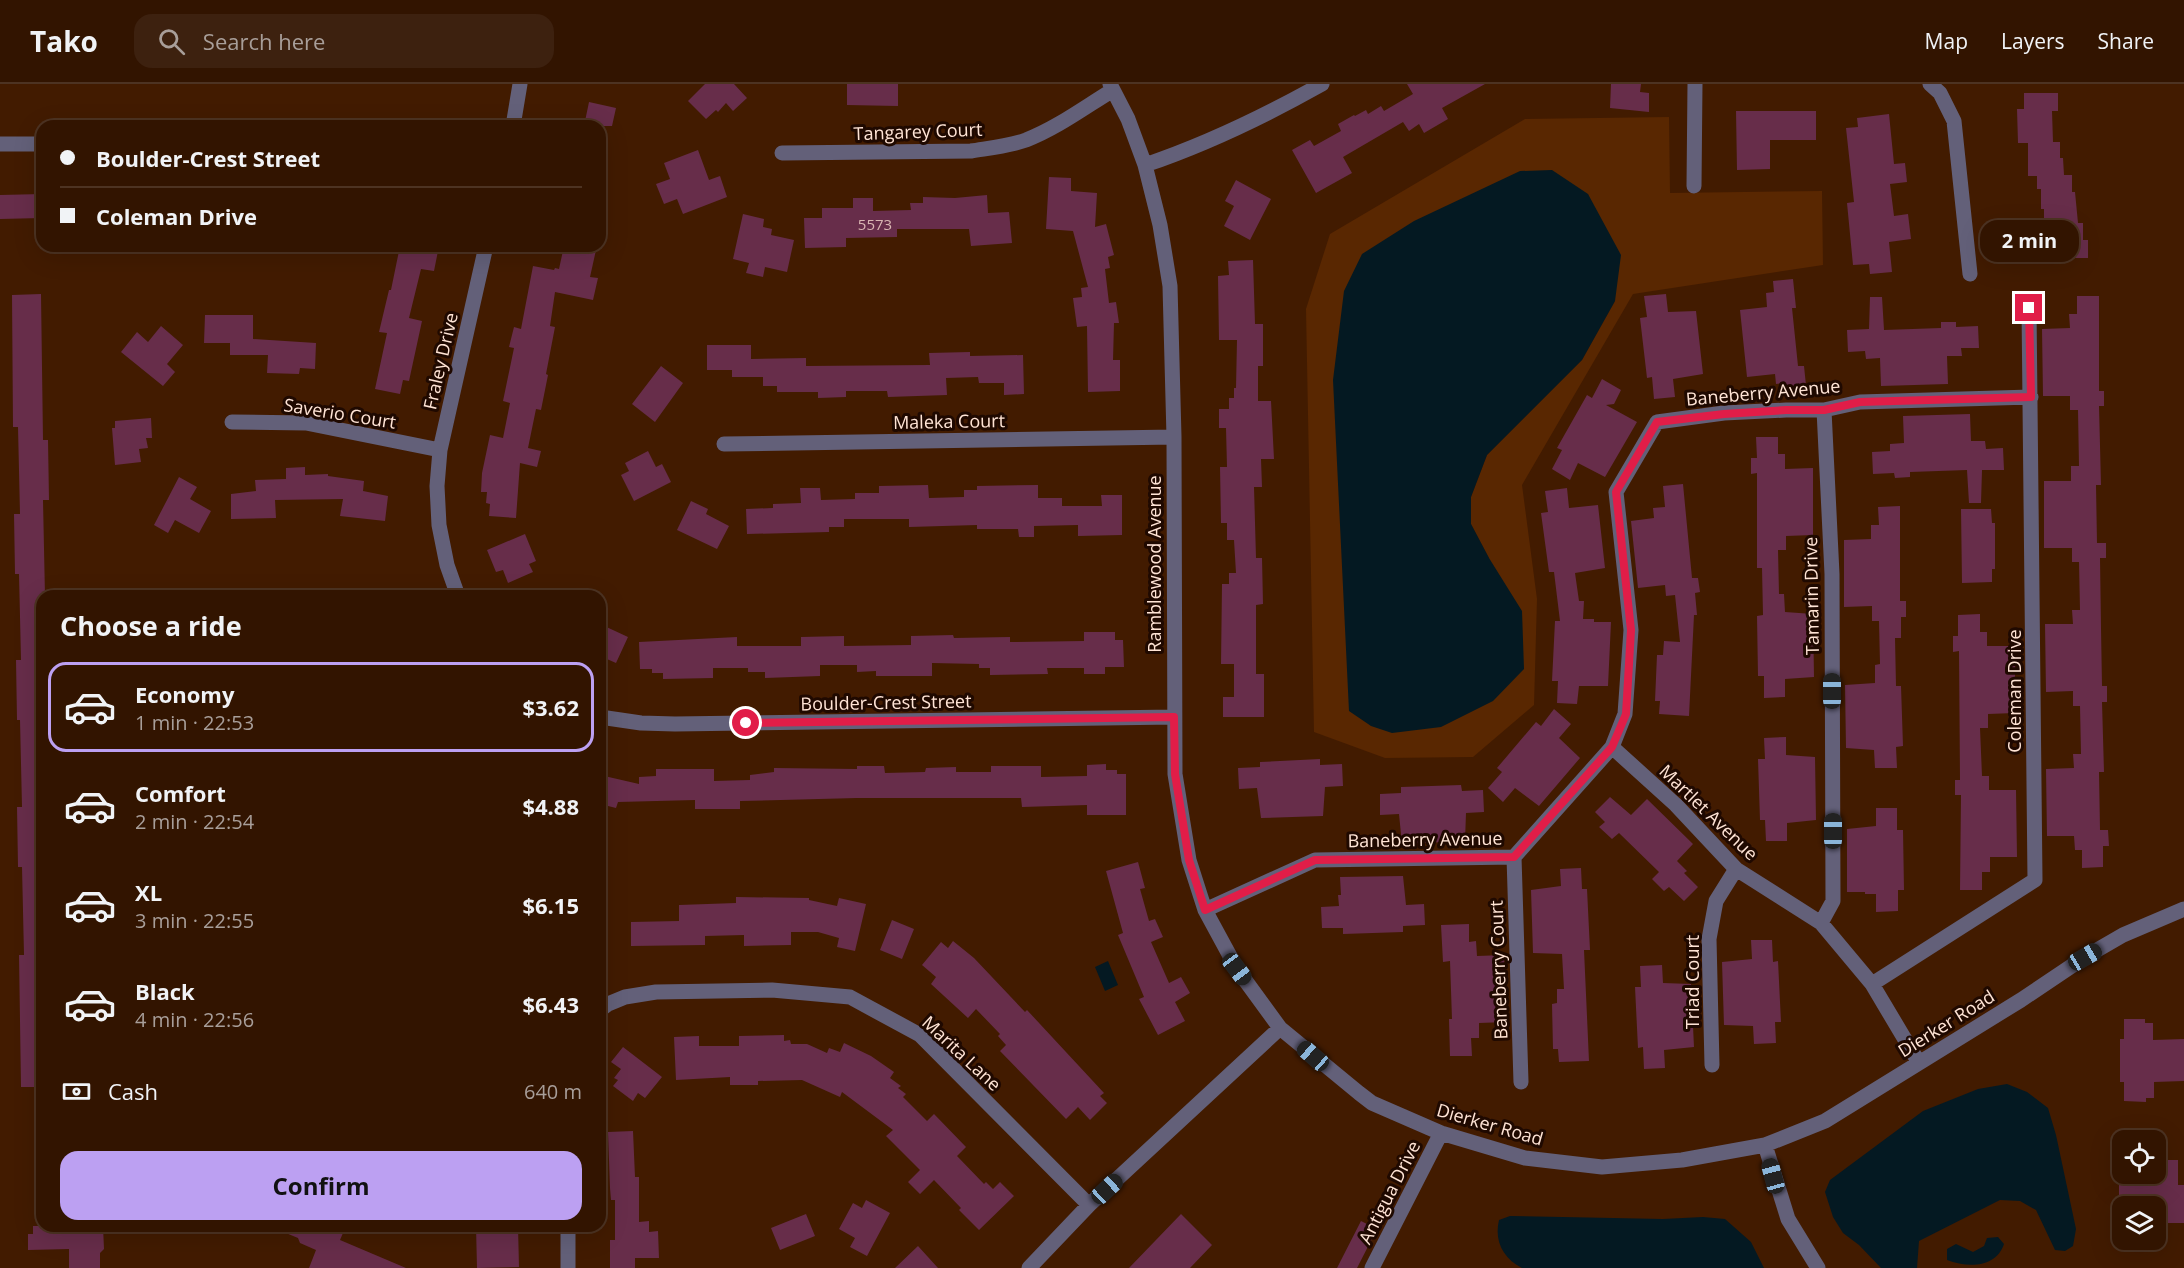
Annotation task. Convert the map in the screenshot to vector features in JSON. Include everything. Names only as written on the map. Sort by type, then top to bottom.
[{"type":"street","points":[[514,120],[520,84]]},
{"type":"street","points":[[1144,165],[1196,147],[1274,111],[1322,84]]},
{"type":"street","points":[[1694,186],[1695,84]]},
{"type":"street","points":[[1930,84],[1940,93],[1954,121],[1970,274]]},
{"type":"street","name":"Ramblewood Avenue","points":[[1111,87],[1128,119],[1144,165],[1160,225],[1170,286],[1174,437],[1175,774],[1187,849],[1205,910],[1237,969],[1280,1028]]},
{"type":"street","name":"Tangarey Court","points":[[782,153],[971,151],[996,147],[1034,136],[1059,123],[1111,87]]},
{"type":"street","points":[[0,144],[36,144]]},
{"type":"street","name":"Fraley Drive","points":[[456,590],[447,565],[439,525],[437,486],[440,450],[485,252]]},
{"type":"street","name":"Coleman Drive","points":[[1872,984],[2035,880],[2029,308]]},
{"type":"street","name":"Baneberry Avenue","points":[[1205,910],[1315,860],[1514,857],[1612,747],[1626,714],[1631,630],[1616,492],[1657,422],[1724,414],[1824,410],[1860,402],[2031,397]]},
{"type":"street","name":"Tamarin Drive","points":[[1821,922],[1833,901],[1832,574],[1824,410]]},
{"type":"street","name":"Saverio Court","points":[[232,422],[306,423],[440,450]]},
{"type":"street","name":"Maleka Court","points":[[724,444],[1174,437]]},
{"type":"street","name":"Boulder-Crest Street","points":[[606,718],[641,723],[675,724],[1174,717]]},
{"type":"street","name":"Martlet Avenue","points":[[1612,747],[1676,805],[1736,869],[1821,922],[1872,984],[1918,1063]]},
{"type":"street","name":"Baneberry Court","points":[[1514,857],[1521,1082]]},
{"type":"street","name":"Triad Court","points":[[1712,1065],[1709,939],[1716,901],[1736,869]]},
{"type":"street","name":"Dierker Road","points":[[1280,1028],[1372,1103],[1441,1133],[1525,1158],[1602,1167],[1682,1160],[1764,1145],[1825,1121],[2021,1000],[2085,957],[2123,935],[2184,909]]},
{"type":"street","name":"Marita Lane","points":[[606,1006],[625,997],[656,992],[772,990],[850,998],[920,1035],[1089,1205]]},
{"type":"street","points":[[1029,1268],[1089,1205],[1280,1028]]},
{"type":"street","name":"Antigua Drive","points":[[1372,1268],[1441,1133]]},
{"type":"street","points":[[1764,1145],[1788,1219],[1818,1268]]},
{"type":"street","points":[[568,1232],[568,1268]]},
{"type":"shaded area","points":[[1669,117],[1670,193],[1822,191],[1823,265],[1633,294],[1522,485],[1537,599],[1534,705],[1473,757],[1385,758],[1314,732],[1306,309],[1330,234],[1525,119]],"holes":[[[1588,194],[1615,301],[1582,360],[1487,455],[1471,497],[1471,524],[1489,558],[1371,726]]]},
{"type":"water","points":[[1552,170],[1588,194],[1621,255],[1615,301],[1582,360],[1487,455],[1471,497],[1471,524],[1522,611],[1524,669],[1493,701],[1441,727],[1392,733],[1371,726],[1349,711],[1333,380],[1344,291],[1362,254],[1414,221],[1520,171]]},
{"type":"water","points":[[1108,961],[1118,985],[1105,991],[1095,967]]},
{"type":"water","points":[[2007,1084],[2027,1092],[2048,1108],[2076,1229],[2073,1246],[2065,1251],[2055,1250],[2036,1210],[2020,1201],[2000,1200],[1919,1241],[1917,1268],[1881,1268],[1859,1245],[1843,1233],[1833,1217],[1825,1192],[1830,1180],[1923,1111],[1978,1089]]},
{"type":"water","points":[[1510,1216],[1725,1219],[1751,1242],[1764,1268],[1522,1268],[1505,1254],[1499,1242],[1499,1220]]},
{"type":"water","points":[[1998,1237],[2004,1244],[1995,1258],[1988,1262],[1972,1265],[1947,1260],[1947,1249],[1956,1244],[1973,1252],[1984,1246],[1987,1238]]},
{"type":"building","points":[[705,84],[734,84],[747,98],[733,111],[726,103],[718,112],[716,110],[706,119],[688,101]]},
{"type":"building","points":[[847,84],[898,84],[898,106],[847,105]]},
{"type":"building","points":[[1407,84],[1485,84],[1442,108],[1448,119],[1424,133],[1419,124],[1409,131],[1403,122],[1343,157],[1352,173],[1316,193],[1292,150],[1310,140],[1314,146],[1341,131],[1338,124],[1354,115],[1366,110],[1368,114],[1381,106],[1384,111],[1413,94]]},
{"type":"building","points":[[1611,84],[1641,84],[1640,92],[1649,93],[1649,112],[1610,108]]},
{"type":"building","points":[[2024,93],[2058,93],[2058,111],[2052,111],[2053,142],[2060,142],[2060,158],[2063,158],[2064,175],[2072,175],[2072,192],[2075,192],[2078,223],[2083,223],[2083,240],[2088,240],[2088,258],[2053,258],[2053,241],[2049,241],[2049,223],[2044,223],[2044,209],[2041,209],[2041,189],[2037,189],[2037,176],[2028,176],[2028,143],[2018,143],[2017,109],[2024,109]]},
{"type":"building","points":[[589,102],[616,108],[612,126],[606,126],[606,120],[585,120]]},
{"type":"building","points":[[1736,111],[1816,111],[1816,140],[1770,140],[1770,169],[1737,170]]},
{"type":"building","points":[[1889,114],[1894,164],[1905,163],[1907,182],[1890,184],[1894,216],[1908,214],[1911,239],[1889,242],[1892,272],[1870,274],[1869,264],[1853,265],[1847,203],[1854,202],[1846,128],[1858,127],[1857,118]]},
{"type":"building","points":[[698,150],[709,180],[720,176],[727,197],[683,214],[677,199],[664,204],[656,184],[670,179],[664,163]]},
{"type":"building","points":[[1049,177],[1071,178],[1071,191],[1097,193],[1095,227],[1106,224],[1114,255],[1108,257],[1110,268],[1105,269],[1109,303],[1116,302],[1119,323],[1114,323],[1113,360],[1120,360],[1120,391],[1088,392],[1087,326],[1077,327],[1073,298],[1082,297],[1081,288],[1088,287],[1073,231],[1046,229]]},
{"type":"building","points":[[1236,180],[1271,199],[1250,240],[1224,226],[1234,206],[1225,201]]},
{"type":"building","points":[[36,194],[36,218],[0,219],[0,195]]},
{"type":"building","points":[[987,195],[988,213],[1009,212],[1012,243],[971,246],[969,229],[897,229],[897,237],[846,238],[846,247],[805,248],[804,218],[822,218],[822,208],[853,208],[853,198],[873,198],[873,211],[911,210],[910,203],[923,203],[923,197],[955,198]]},
{"type":"building","points":[[743,214],[764,219],[763,227],[772,229],[771,235],[794,240],[787,272],[765,267],[763,277],[746,273],[749,263],[733,259]]},
{"type":"building","points":[[399,252],[438,252],[434,271],[421,269],[409,318],[422,321],[409,381],[403,380],[400,394],[375,389],[387,333],[379,332],[389,290],[391,290]]},
{"type":"building","points":[[563,252],[596,252],[590,277],[598,278],[593,300],[555,292],[550,326],[555,327],[546,374],[548,375],[541,410],[536,409],[528,448],[541,451],[537,467],[520,463],[516,518],[489,516],[490,504],[486,503],[487,492],[481,492],[482,473],[490,435],[503,438],[510,403],[503,401],[514,348],[509,347],[514,327],[521,329],[533,266],[559,269]]},
{"type":"building","points":[[1253,260],[1255,324],[1263,324],[1263,366],[1258,366],[1258,401],[1271,401],[1274,459],[1261,459],[1262,487],[1254,487],[1256,558],[1262,558],[1263,604],[1256,605],[1256,674],[1264,674],[1264,717],[1223,717],[1223,697],[1234,697],[1234,664],[1221,664],[1222,584],[1229,584],[1229,573],[1236,573],[1234,540],[1227,540],[1227,523],[1221,523],[1220,467],[1227,467],[1226,428],[1219,428],[1219,409],[1229,409],[1229,398],[1234,398],[1237,340],[1219,340],[1218,276],[1229,275],[1228,261]]},
{"type":"building","points":[[1793,279],[1796,308],[1792,308],[1798,366],[1804,366],[1807,395],[1785,398],[1783,383],[1776,384],[1775,374],[1747,377],[1740,310],[1767,307],[1766,293],[1774,292],[1773,281]]},
{"type":"building","points":[[41,294],[43,440],[48,440],[49,500],[43,500],[45,590],[36,590],[36,1087],[21,1087],[19,955],[24,955],[22,867],[18,867],[17,807],[22,807],[16,660],[21,660],[19,574],[15,574],[14,514],[20,514],[18,427],[13,427],[12,295]]},
{"type":"building","points":[[1666,294],[1668,312],[1696,311],[1703,374],[1673,379],[1675,397],[1654,399],[1652,377],[1647,378],[1640,318],[1647,317],[1644,296]]},
{"type":"building","points":[[2077,296],[2099,296],[2099,391],[2104,391],[2104,406],[2099,406],[2101,485],[2096,485],[2097,543],[2106,543],[2106,558],[2100,558],[2102,686],[2107,686],[2107,702],[2102,702],[2104,772],[2099,772],[2100,830],[2108,830],[2109,846],[2103,846],[2103,867],[2082,868],[2082,850],[2075,850],[2074,836],[2047,836],[2046,769],[2074,768],[2073,754],[2081,754],[2080,706],[2073,706],[2073,691],[2046,692],[2045,624],[2073,624],[2072,610],[2080,610],[2079,562],[2072,562],[2072,548],[2044,548],[2044,481],[2071,481],[2071,466],[2079,466],[2078,410],[2070,410],[2070,396],[2043,396],[2042,329],[2070,328],[2069,314],[2077,314]]},
{"type":"building","points":[[1870,297],[1882,297],[1884,330],[1941,328],[1941,322],[1956,322],[1956,327],[1978,326],[1979,348],[1961,348],[1962,356],[1947,356],[1948,384],[1881,386],[1880,358],[1866,359],[1865,351],[1848,352],[1847,330],[1869,329]]},
{"type":"building","points":[[205,315],[253,315],[253,339],[316,343],[315,369],[300,368],[299,374],[267,373],[268,355],[230,355],[230,343],[204,343]]},
{"type":"building","points":[[161,326],[183,345],[167,364],[175,372],[163,386],[121,352],[137,332],[148,342]]},
{"type":"building","points":[[707,345],[751,345],[751,359],[806,358],[806,366],[930,365],[929,353],[970,352],[970,356],[1023,355],[1024,394],[1004,395],[1004,383],[979,383],[978,377],[946,378],[947,395],[888,397],[887,391],[846,391],[846,397],[818,398],[818,392],[777,392],[777,386],[763,386],[763,377],[732,377],[732,370],[707,370]]},
{"type":"building","points":[[661,366],[683,383],[655,422],[632,404]]},
{"type":"building","points":[[1602,379],[1621,390],[1614,404],[1606,405],[1637,422],[1605,477],[1578,463],[1570,480],[1552,469],[1562,450],[1557,448],[1587,395],[1592,398]]},
{"type":"building","points":[[1970,414],[1971,441],[1985,441],[1986,449],[2003,448],[2004,470],[1982,470],[1981,503],[1969,503],[1967,470],[1910,472],[1910,477],[1895,478],[1894,473],[1873,474],[1872,452],[1890,451],[1890,444],[1904,443],[1903,416]]},
{"type":"building","points":[[151,418],[152,438],[146,438],[148,448],[139,449],[141,462],[115,465],[112,428],[115,428],[115,421]]},
{"type":"building","points":[[1756,437],[1778,437],[1778,454],[1785,454],[1785,469],[1813,468],[1813,535],[1786,536],[1786,550],[1778,550],[1779,594],[1784,594],[1785,612],[1813,614],[1814,677],[1785,679],[1785,697],[1764,698],[1764,676],[1758,676],[1757,616],[1763,615],[1762,568],[1757,568],[1757,473],[1751,474],[1751,458],[1757,458]]},
{"type":"building","points":[[648,451],[656,467],[662,464],[671,482],[634,501],[621,475],[629,471],[625,463]]},
{"type":"building","points":[[305,467],[305,475],[328,474],[328,476],[364,481],[363,491],[388,496],[385,521],[340,516],[343,499],[275,500],[276,518],[231,519],[231,494],[256,491],[255,480],[286,479],[286,468]]},
{"type":"building","points":[[179,477],[197,487],[190,499],[211,511],[199,533],[175,520],[168,533],[154,525]]},
{"type":"building","points":[[1683,484],[1692,578],[1698,578],[1700,592],[1695,593],[1697,615],[1694,615],[1689,716],[1659,714],[1660,701],[1655,701],[1657,655],[1663,655],[1664,641],[1680,642],[1675,595],[1666,596],[1665,585],[1638,588],[1631,521],[1654,518],[1653,508],[1665,507],[1663,486]]},
{"type":"building","points":[[928,485],[929,498],[964,497],[964,490],[977,490],[977,486],[1038,485],[1038,498],[1062,498],[1062,506],[1102,506],[1101,495],[1122,495],[1122,535],[1078,536],[1078,525],[1034,526],[1034,537],[1019,537],[1018,529],[977,529],[977,525],[909,527],[909,519],[844,519],[844,527],[829,527],[829,532],[747,534],[746,509],[773,508],[773,504],[801,503],[800,488],[820,488],[821,500],[855,499],[855,493],[879,493],[879,486]]},
{"type":"building","points":[[1567,488],[1569,508],[1598,505],[1605,568],[1575,573],[1579,601],[1584,601],[1583,619],[1594,619],[1594,622],[1611,622],[1608,686],[1579,686],[1577,704],[1557,703],[1558,681],[1552,681],[1555,621],[1560,621],[1554,572],[1549,572],[1541,513],[1548,512],[1545,491]]},
{"type":"building","points":[[691,501],[708,509],[706,514],[729,526],[717,549],[677,530]]},
{"type":"building","points":[[1900,506],[1900,601],[1906,601],[1906,617],[1901,617],[1901,638],[1895,638],[1896,686],[1901,686],[1903,746],[1896,747],[1897,768],[1875,768],[1874,750],[1846,748],[1845,685],[1875,683],[1875,665],[1880,664],[1879,621],[1872,621],[1872,606],[1844,607],[1844,540],[1871,539],[1871,525],[1879,525],[1878,507]]},
{"type":"building","points":[[1961,509],[1991,509],[1992,523],[1995,523],[1995,569],[1992,569],[1992,582],[1962,583]]},
{"type":"building","points":[[525,534],[536,561],[529,564],[533,572],[508,583],[503,570],[496,572],[487,550]]},
{"type":"building","points":[[1980,614],[1980,632],[1987,632],[1987,646],[2015,646],[2015,713],[1988,714],[1988,728],[1980,728],[1982,776],[1989,776],[1989,790],[2016,790],[2017,857],[1990,857],[1990,872],[1982,872],[1982,890],[1960,890],[1961,795],[1955,795],[1955,780],[1960,780],[1959,651],[1953,652],[1953,636],[1958,636],[1958,615]]},
{"type":"building","points":[[606,627],[628,637],[616,663],[606,659]]},
{"type":"building","points":[[1084,632],[1115,632],[1115,640],[1123,640],[1124,667],[1105,667],[1105,674],[1084,674],[1084,668],[1047,668],[1048,674],[990,675],[990,668],[979,668],[979,664],[932,663],[932,676],[876,676],[876,671],[857,672],[857,665],[820,665],[820,676],[765,678],[765,672],[748,672],[748,668],[713,668],[713,678],[663,679],[663,673],[652,673],[652,669],[640,669],[639,642],[737,637],[737,646],[801,646],[801,637],[844,636],[844,646],[911,645],[911,636],[953,635],[954,638],[1010,637],[1010,642],[1084,641]]},
{"type":"building","points":[[1554,709],[1571,724],[1559,738],[1580,758],[1539,806],[1515,788],[1503,802],[1488,788],[1502,772],[1497,768],[1536,722],[1541,726]]},
{"type":"building","points":[[1786,737],[1786,755],[1815,757],[1816,820],[1787,823],[1787,841],[1766,841],[1765,820],[1760,820],[1758,759],[1765,759],[1764,738]]},
{"type":"building","points":[[1320,759],[1320,765],[1342,764],[1343,786],[1325,787],[1323,816],[1261,818],[1257,788],[1239,789],[1238,768],[1260,767],[1260,762]]},
{"type":"building","points":[[1106,764],[1106,770],[1117,770],[1117,774],[1126,774],[1126,815],[1087,815],[1087,805],[1022,807],[1021,798],[740,801],[740,809],[695,809],[695,800],[618,802],[616,808],[606,806],[606,776],[639,784],[639,777],[656,776],[656,769],[714,769],[714,781],[750,780],[750,775],[774,772],[774,768],[857,769],[857,766],[884,766],[885,773],[925,772],[926,768],[956,767],[956,772],[991,772],[991,766],[1041,766],[1041,777],[1087,776],[1087,765]]},
{"type":"building","points":[[1461,785],[1462,791],[1483,790],[1484,812],[1466,813],[1465,841],[1402,844],[1399,814],[1380,815],[1380,794],[1401,793],[1401,787]]},
{"type":"building","points":[[1610,797],[1631,815],[1647,799],[1693,844],[1677,861],[1687,871],[1684,873],[1698,887],[1684,901],[1669,887],[1664,891],[1652,879],[1659,872],[1619,833],[1612,839],[1599,827],[1605,822],[1595,812]]},
{"type":"building","points":[[1876,808],[1897,808],[1897,830],[1903,830],[1904,890],[1898,890],[1898,911],[1876,912],[1876,894],[1847,892],[1847,829],[1876,826]]},
{"type":"building","points":[[1138,862],[1145,888],[1140,889],[1149,921],[1155,919],[1163,937],[1151,942],[1169,983],[1181,977],[1190,993],[1175,1002],[1185,1021],[1158,1035],[1139,999],[1144,997],[1118,935],[1123,933],[1106,871]]},
{"type":"building","points":[[1581,868],[1582,889],[1587,889],[1590,950],[1584,950],[1589,1061],[1559,1062],[1558,1049],[1553,1049],[1552,1004],[1557,1003],[1557,989],[1564,989],[1562,954],[1533,953],[1531,890],[1561,886],[1560,869]]},
{"type":"building","points":[[1403,876],[1406,905],[1424,904],[1425,925],[1403,926],[1403,932],[1343,934],[1343,928],[1322,928],[1321,907],[1339,906],[1340,877]]},
{"type":"building","points":[[736,897],[809,898],[809,900],[837,906],[839,898],[866,904],[855,951],[837,947],[839,938],[818,932],[791,932],[791,945],[744,946],[744,935],[705,936],[705,945],[631,946],[631,922],[679,921],[679,905],[736,903]]},
{"type":"building","points":[[892,920],[914,929],[902,959],[880,950]]},
{"type":"building","points":[[1469,924],[1469,942],[1476,941],[1477,956],[1504,955],[1506,1022],[1479,1023],[1479,1038],[1471,1038],[1472,1056],[1450,1056],[1449,1019],[1452,1019],[1450,961],[1443,962],[1441,925]]},
{"type":"building","points":[[1751,940],[1772,940],[1773,962],[1778,961],[1781,1022],[1775,1022],[1776,1043],[1754,1044],[1753,1026],[1724,1025],[1722,962],[1752,959]]},
{"type":"building","points":[[953,941],[974,958],[1025,1012],[1027,1010],[1104,1093],[1100,1096],[1107,1103],[1090,1120],[1078,1107],[1066,1119],[1000,1051],[1006,1045],[998,1036],[1000,1034],[976,1009],[968,1018],[931,984],[936,977],[922,965],[941,942],[948,948]]},
{"type":"building","points":[[1662,965],[1663,983],[1691,984],[1694,1047],[1664,1050],[1665,1068],[1644,1069],[1643,1047],[1638,1048],[1635,987],[1641,987],[1640,966]]},
{"type":"building","points":[[2124,1019],[2145,1019],[2145,1023],[2153,1023],[2153,1040],[2184,1039],[2184,1081],[2154,1082],[2154,1098],[2146,1098],[2146,1102],[2124,1101],[2124,1082],[2120,1082],[2120,1039],[2124,1039]]},
{"type":"building","points":[[784,1035],[784,1041],[790,1040],[791,1044],[807,1044],[827,1053],[829,1048],[840,1052],[844,1043],[871,1056],[894,1072],[890,1078],[901,1086],[898,1088],[906,1094],[903,1097],[927,1121],[934,1114],[966,1147],[957,1156],[984,1184],[986,1182],[993,1189],[1000,1182],[1014,1196],[979,1230],[934,1180],[920,1194],[908,1182],[920,1170],[886,1136],[893,1130],[842,1092],[840,1097],[802,1080],[758,1081],[758,1085],[730,1085],[730,1077],[676,1080],[674,1037],[699,1036],[699,1046],[739,1046],[739,1036]]},
{"type":"building","points":[[623,1047],[662,1077],[645,1098],[638,1093],[633,1101],[613,1086],[618,1080],[614,1078],[621,1069],[611,1062]]},
{"type":"building","points":[[633,1131],[635,1177],[639,1177],[639,1222],[649,1221],[649,1232],[658,1231],[659,1258],[635,1258],[635,1268],[610,1268],[610,1240],[615,1240],[615,1200],[611,1200],[608,1132]]},
{"type":"building","points":[[2166,1160],[2178,1160],[2178,1185],[2184,1185],[2184,1223],[2166,1223],[2166,1196],[2119,1196],[2119,1184],[2166,1184]]},
{"type":"building","points":[[866,1200],[890,1213],[867,1256],[850,1247],[855,1238],[839,1229],[853,1203],[862,1208]]},
{"type":"building","points":[[806,1214],[815,1236],[780,1250],[771,1228]]},
{"type":"building","points":[[1181,1214],[1212,1245],[1190,1268],[1129,1268]]},
{"type":"building","points":[[1361,1221],[1377,1229],[1357,1268],[1337,1268]]},
{"type":"building","points":[[33,1226],[36,1226],[36,1232],[103,1232],[104,1249],[100,1253],[100,1268],[69,1268],[69,1249],[28,1250],[28,1234],[33,1234]]},
{"type":"building","points":[[284,1232],[343,1232],[340,1240],[406,1268],[309,1268],[316,1250],[300,1243],[298,1238]]},
{"type":"building","points":[[476,1232],[518,1232],[519,1267],[477,1268]]},
{"type":"building","points":[[918,1246],[938,1268],[895,1268]]},
{"type":"route","points":[[746,723],[1174,717],[1175,774],[1189,860],[1205,910],[1315,860],[1514,857],[1612,747],[1626,714],[1631,630],[1616,492],[1657,422],[1724,414],[1824,410],[1860,402],[2031,397],[2029,308]]}]
